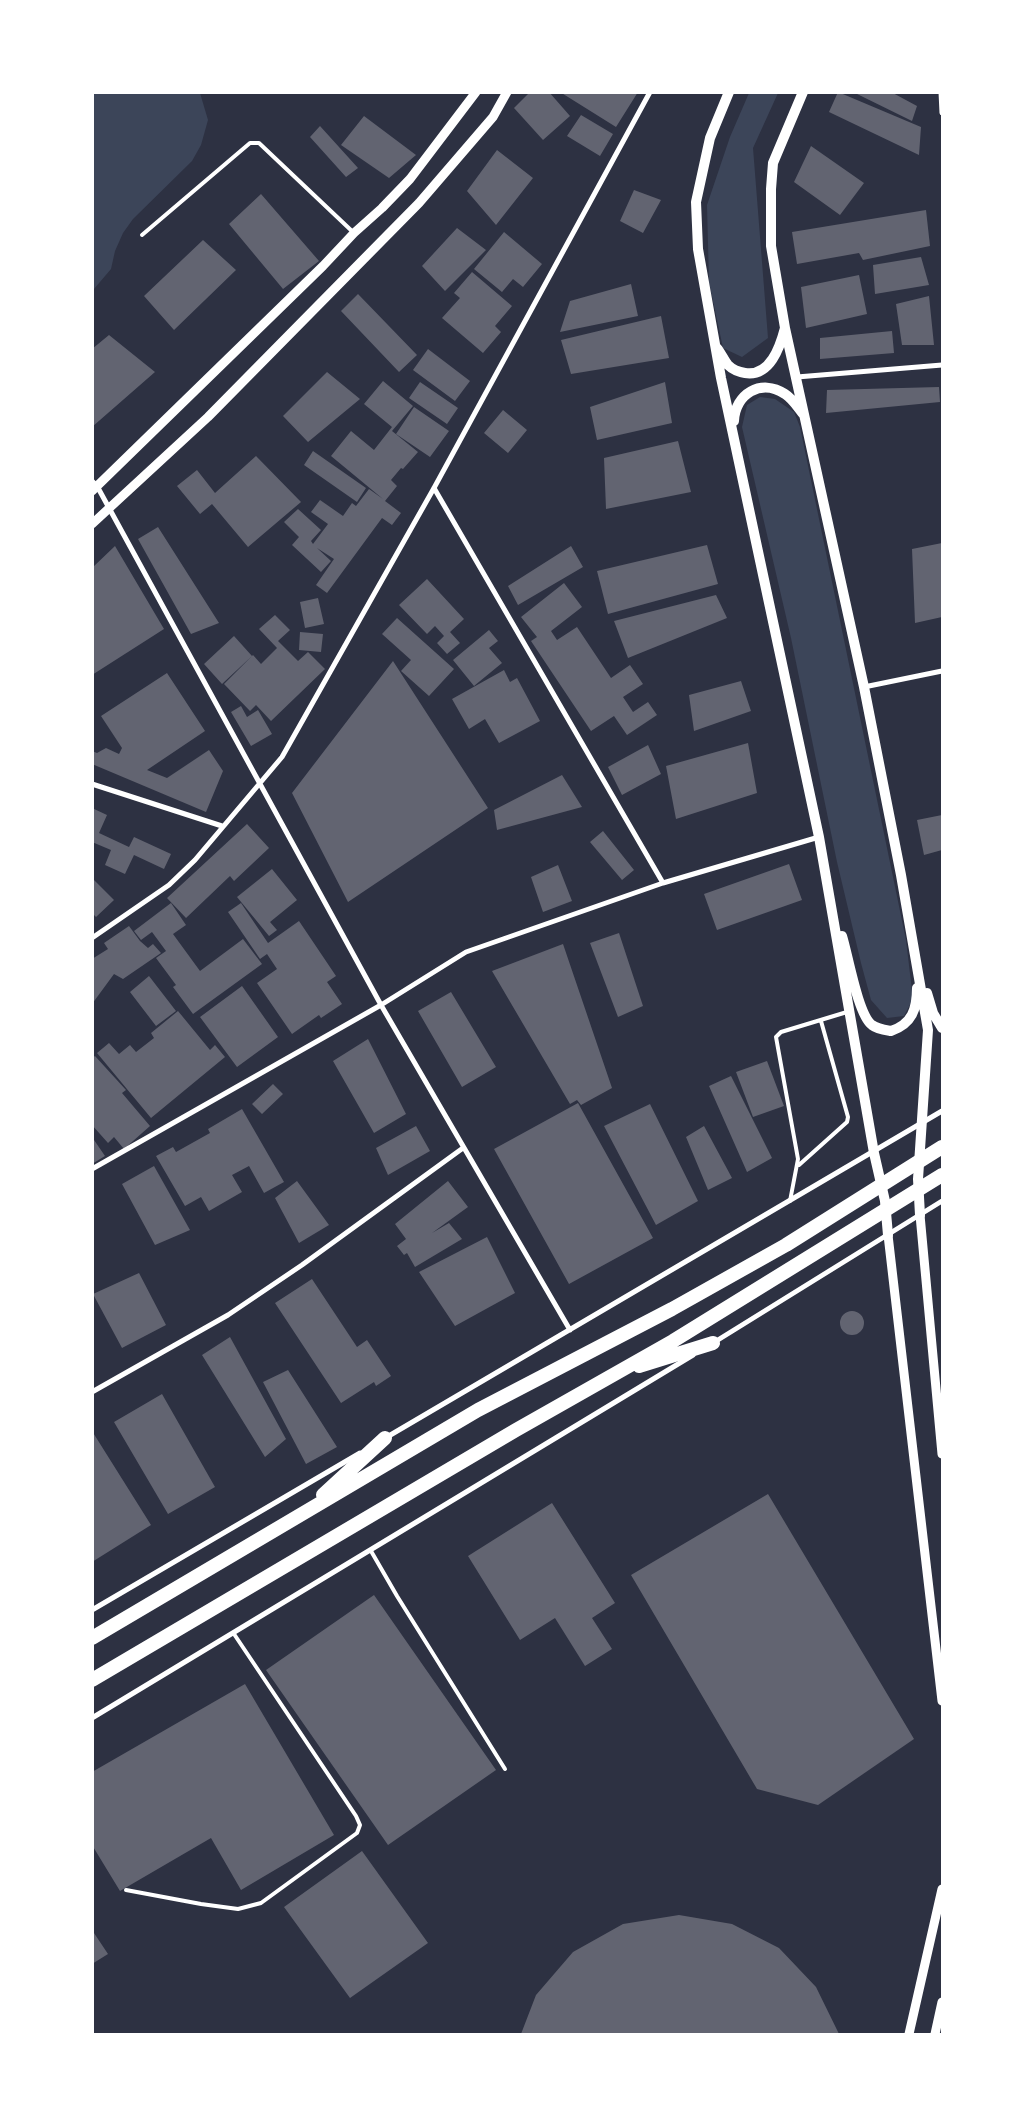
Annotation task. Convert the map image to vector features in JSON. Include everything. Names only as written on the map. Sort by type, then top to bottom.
[{"type":"highway","points":[[92,1638],[478,1410],[672,1309],[786,1245],[942,1147]]},
{"type":"highway","points":[[92,1680],[673,1341],[942,1175]]},
{"type":"highway","points":[[612,1375],[713,1343]]},
{"type":"highway","points":[[303,1514],[386,1438]]},
{"type":"main road","points":[[729,92],[710,138],[696,202],[698,249],[714,343],[820,837],[859,1003],[865,1017],[872,1025],[891,1031],[900,1028],[912,1017],[916,1008],[917,991],[915,957]]},
{"type":"main road","points":[[803,92],[773,163],[771,246],[786,328],[864,687],[928,1030],[918,1179],[920,1215]]},
{"type":"main road","points":[[714,343],[728,366],[740,372],[750,374],[766,367],[776,353],[786,328]]},
{"type":"main road","points":[[734,434],[735,411],[742,397],[760,389],[773,389],[784,394],[805,416]]},
{"type":"main road","points":[[820,837],[884,1202],[888,1235]]},
{"type":"main road","points":[[915,957],[933,1013],[942,1028]]},
{"type":"street","points":[[476,92],[410,179],[382,208],[289,301],[94,486],[109,508],[381,1005],[570,1330]]},
{"type":"street","points":[[92,524],[208,417],[419,203],[493,117],[507,92]]},
{"type":"street","points":[[92,938],[169,885],[195,860],[282,757],[434,488],[650,92]]},
{"type":"street","points":[[941,92],[942,113]]},
{"type":"street","points":[[798,377],[942,365]]},
{"type":"street","points":[[434,488],[663,883]]},
{"type":"street","points":[[864,687],[942,671]]},
{"type":"street","points":[[92,784],[222,826]]},
{"type":"street","points":[[92,1169],[381,1005],[466,952],[663,883],[820,837]]},
{"type":"street","points":[[92,1610],[874,1153],[942,1111]]},
{"type":"street","points":[[92,1392],[228,1315],[302,1265],[463,1148]]},
{"type":"street","points":[[92,1718],[713,1343],[942,1201]]},
{"type":"street","points":[[920,1215],[942,1454]]},
{"type":"street","points":[[888,1235],[942,1702]]},
{"type":"street","points":[[909,2034],[942,1889]]},
{"type":"street","points":[[935,2034],[942,2002]]},
{"type":"lane","points":[[142,234],[250,143],[254,142],[259,143],[354,234]]},
{"type":"lane","points":[[789,1202],[799,1165],[776,1037],[781,1032],[849,1011]]},
{"type":"lane","points":[[799,1165],[847,1122],[848,1118],[821,1021]]},
{"type":"lane","points":[[371,1551],[505,1769]]},
{"type":"lane","points":[[126,1890],[201,1904],[238,1908],[261,1903],[357,1833],[360,1825],[356,1816],[234,1634]]},
{"type":"shaded area","points":[[92,93],[200,93],[208,120],[201,145],[192,161],[133,219],[123,233],[115,251],[111,269],[94,289],[92,288]]},
{"type":"shaded area","points":[[749,93],[778,93],[753,148],[768,338],[742,357],[723,348],[709,282],[707,205],[730,137]]},
{"type":"shaded area","points":[[760,397],[775,399],[794,412],[800,427],[906,940],[913,999],[904,1016],[887,1018],[871,1000],[837,862],[791,638],[742,427],[747,405]]},
{"type":"building","points":[[530,92],[549,92],[570,116],[543,140],[514,108]]},
{"type":"building","points":[[560,92],[638,92],[616,127]]},
{"type":"building","points":[[838,92],[921,127],[919,155],[829,112]]},
{"type":"building","points":[[853,92],[891,92],[917,106],[912,121]]},
{"type":"building","points":[[581,115],[613,134],[600,156],[567,136]]},
{"type":"building","points":[[364,116],[416,155],[389,178],[341,145]]},
{"type":"building","points":[[320,126],[358,168],[346,177],[310,137]]},
{"type":"building","points":[[811,146],[864,183],[840,215],[794,182]]},
{"type":"building","points":[[497,150],[533,178],[496,225],[467,191]]},
{"type":"building","points":[[634,190],[661,200],[643,233],[620,221]]},
{"type":"building","points":[[261,194],[319,261],[283,289],[229,224]]},
{"type":"building","points":[[926,210],[930,246],[863,260],[859,253],[797,264],[792,232]]},
{"type":"building","points":[[457,228],[486,250],[445,291],[422,266]]},
{"type":"building","points":[[504,232],[542,264],[523,287],[513,279],[502,292],[474,269]]},
{"type":"building","points":[[203,240],[236,270],[174,330],[144,296]]},
{"type":"building","points":[[921,257],[929,285],[875,294],[873,265]]},
{"type":"building","points":[[472,272],[512,306],[495,326],[501,332],[483,353],[442,318],[460,298],[454,293]]},
{"type":"building","points":[[859,275],[867,314],[806,328],[801,287]]},
{"type":"building","points":[[631,284],[638,316],[560,332],[570,301]]},
{"type":"building","points":[[358,294],[417,355],[399,372],[341,311]]},
{"type":"building","points":[[929,296],[934,345],[902,345],[896,304]]},
{"type":"building","points":[[661,316],[669,358],[571,374],[561,340]]},
{"type":"building","points":[[892,331],[894,353],[820,359],[820,338]]},
{"type":"building","points":[[109,335],[155,372],[92,427],[92,349]]},
{"type":"building","points":[[428,349],[470,381],[455,401],[413,370]]},
{"type":"building","points":[[327,372],[360,399],[308,442],[283,416]]},
{"type":"building","points":[[383,381],[413,406],[392,431],[418,452],[391,480],[397,486],[385,501],[401,513],[392,525],[382,518],[327,593],[316,585],[334,559],[317,548],[331,561],[321,572],[292,545],[299,537],[284,522],[298,509],[321,530],[311,541],[313,544],[328,524],[311,512],[320,500],[343,516],[352,503],[356,506],[369,489],[383,499],[331,456],[351,431],[374,450],[392,427],[364,404]]},
{"type":"building","points":[[420,382],[458,408],[447,424],[409,398]]},
{"type":"building","points":[[665,382],[672,423],[597,440],[590,407]]},
{"type":"building","points":[[939,387],[940,402],[826,413],[827,390]]},
{"type":"building","points":[[414,407],[449,431],[430,457],[396,434]]},
{"type":"building","points":[[503,410],[527,430],[508,453],[484,433]]},
{"type":"building","points":[[678,441],[691,492],[606,509],[604,458]]},
{"type":"building","points":[[313,451],[366,488],[357,502],[304,465]]},
{"type":"building","points":[[256,456],[301,502],[248,547],[212,504],[200,514],[177,486],[197,470],[215,493]]},
{"type":"building","points":[[158,527],[219,623],[191,634],[138,539]]},
{"type":"building","points":[[942,543],[942,617],[915,623],[912,549]]},
{"type":"building","points":[[707,545],[718,584],[608,614],[597,571]]},
{"type":"building","points":[[115,546],[164,629],[92,675],[92,568]]},
{"type":"building","points":[[571,546],[583,567],[518,605],[508,586]]},
{"type":"building","points":[[427,579],[464,619],[450,632],[460,643],[447,654],[437,643],[444,636],[435,626],[427,634],[399,605]]},
{"type":"building","points":[[564,583],[582,607],[551,631],[557,640],[577,627],[611,678],[630,665],[643,684],[623,697],[633,712],[648,702],[657,715],[627,735],[614,716],[591,731],[531,641],[537,637],[521,617]]},
{"type":"building","points":[[716,595],[727,618],[628,658],[614,621]]},
{"type":"building","points":[[318,598],[324,624],[305,628],[300,602]]},
{"type":"building","points":[[275,615],[290,630],[278,641],[298,661],[308,652],[325,669],[271,721],[256,705],[250,711],[224,684],[253,655],[261,664],[277,648],[259,629]]},
{"type":"building","points":[[397,618],[454,669],[429,696],[401,671],[411,660],[382,634]]},
{"type":"building","points":[[489,630],[498,641],[489,648],[502,663],[474,686],[453,660]]},
{"type":"building","points":[[300,632],[323,634],[321,652],[299,650]]},
{"type":"building","points":[[234,636],[252,656],[222,684],[204,664]]},
{"type":"building","points":[[393,661],[488,808],[348,902],[292,793]]},
{"type":"building","points":[[504,670],[510,682],[517,678],[540,721],[499,743],[485,719],[469,729],[452,699]]},
{"type":"building","points":[[167,673],[205,731],[147,770],[167,778],[209,750],[223,771],[206,812],[92,764],[92,751],[97,753],[106,748],[119,754],[122,748],[101,716]]},
{"type":"building","points":[[741,681],[751,711],[694,731],[689,695]]},
{"type":"building","points":[[241,706],[247,717],[258,710],[272,734],[251,746],[231,712]]},
{"type":"building","points":[[748,743],[757,793],[676,819],[666,766]]},
{"type":"building","points":[[648,745],[661,774],[622,795],[608,767]]},
{"type":"building","points":[[562,775],[582,807],[497,830],[494,810]]},
{"type":"building","points":[[92,808],[107,815],[99,833],[129,847],[134,837],[171,854],[164,869],[134,855],[125,874],[105,865],[111,850],[92,842]]},
{"type":"building","points":[[942,815],[942,850],[924,855],[917,820]]},
{"type":"building","points":[[247,824],[269,848],[234,881],[230,876],[186,918],[167,898]]},
{"type":"building","points":[[603,831],[634,870],[622,880],[590,842]]},
{"type":"building","points":[[789,864],[802,900],[717,930],[704,894]]},
{"type":"building","points":[[558,865],[572,901],[543,912],[531,877]]},
{"type":"building","points":[[272,869],[297,900],[270,922],[277,930],[269,936],[237,897]]},
{"type":"building","points":[[92,878],[114,900],[96,917],[92,913]]},
{"type":"building","points":[[171,903],[186,925],[173,934],[200,971],[243,939],[262,964],[193,1014],[173,987],[176,985],[156,958],[166,951],[152,932],[141,940],[134,931]]},
{"type":"building","points":[[241,903],[268,943],[299,921],[336,976],[327,982],[342,1004],[321,1018],[319,1015],[292,1034],[257,983],[277,969],[267,954],[260,959],[228,912]]},
{"type":"building","points":[[129,926],[148,948],[153,944],[161,953],[123,979],[114,974],[92,1004],[92,959],[108,949],[104,943]]},
{"type":"building","points":[[619,933],[643,1006],[618,1017],[590,943]]},
{"type":"building","points":[[563,944],[612,1088],[581,1105],[577,1100],[570,1104],[492,971]]},
{"type":"building","points":[[149,976],[176,1011],[156,1026],[130,992]]},
{"type":"building","points":[[242,986],[278,1037],[237,1067],[200,1017]]},
{"type":"building","points":[[451,992],[496,1067],[462,1087],[418,1011]]},
{"type":"building","points":[[178,1011],[210,1050],[215,1045],[225,1057],[151,1118],[97,1053],[109,1043],[119,1054],[130,1045],[136,1052],[154,1038],[151,1033]]},
{"type":"building","points":[[368,1039],[406,1114],[374,1133],[333,1061]]},
{"type":"building","points":[[95,1056],[126,1090],[122,1093],[150,1126],[124,1149],[114,1137],[108,1143],[92,1125],[92,1058]]},
{"type":"building","points":[[767,1061],[784,1106],[753,1117],[736,1072]]},
{"type":"building","points":[[731,1076],[772,1158],[747,1172],[709,1086]]},
{"type":"building","points":[[273,1084],[283,1094],[262,1114],[252,1104]]},
{"type":"building","points":[[578,1103],[653,1238],[569,1284],[494,1149]]},
{"type":"building","points":[[650,1104],[698,1201],[656,1225],[604,1126]]},
{"type":"building","points":[[242,1109],[284,1182],[264,1193],[249,1166],[232,1175],[242,1192],[209,1211],[201,1197],[185,1206],[156,1156],[173,1147],[176,1152],[210,1133],[208,1129]]},
{"type":"building","points":[[416,1126],[430,1151],[388,1175],[376,1148]]},
{"type":"building","points":[[704,1126],[732,1178],[708,1190],[686,1137]]},
{"type":"building","points":[[92,1137],[105,1156],[92,1164]]},
{"type":"building","points":[[154,1166],[190,1230],[155,1245],[122,1184]]},
{"type":"building","points":[[297,1181],[329,1225],[299,1243],[275,1198]]},
{"type":"building","points":[[448,1181],[468,1207],[432,1233],[449,1223],[462,1239],[415,1267],[407,1253],[404,1255],[397,1246],[406,1239],[395,1224]]},
{"type":"building","points":[[487,1237],[515,1293],[455,1326],[419,1272]]},
{"type":"building","points":[[139,1273],[166,1325],[122,1348],[93,1294]]},
{"type":"building","points":[[312,1279],[357,1347],[367,1340],[391,1376],[376,1386],[374,1382],[341,1403],[275,1303]]},
{"type":"building","points":[[852,1311],[861,1314],[864,1323],[861,1332],[852,1335],[843,1332],[840,1323],[843,1314]]},
{"type":"building","points":[[230,1337],[286,1439],[265,1457],[202,1355]]},
{"type":"building","points":[[288,1370],[337,1447],[306,1464],[263,1382]]},
{"type":"building","points":[[162,1394],[215,1487],[168,1514],[114,1422]]},
{"type":"building","points":[[92,1431],[151,1525],[92,1562]]},
{"type":"building","points":[[768,1494],[914,1739],[818,1805],[757,1789],[631,1575]]},
{"type":"building","points":[[552,1503],[615,1603],[592,1618],[612,1649],[585,1666],[555,1618],[520,1640],[468,1556]]},
{"type":"building","points":[[374,1595],[496,1770],[388,1845],[266,1670]]},
{"type":"building","points":[[245,1684],[334,1835],[241,1890],[211,1838],[120,1891],[92,1845],[92,1772]]},
{"type":"building","points":[[362,1851],[428,1943],[350,1998],[284,1907]]},
{"type":"building","points":[[679,1915],[732,1924],[779,1948],[816,1987],[839,2034],[521,2034],[536,1995],[573,1952],[623,1924]]},
{"type":"building","points":[[92,1930],[108,1954],[92,1964]]}]
